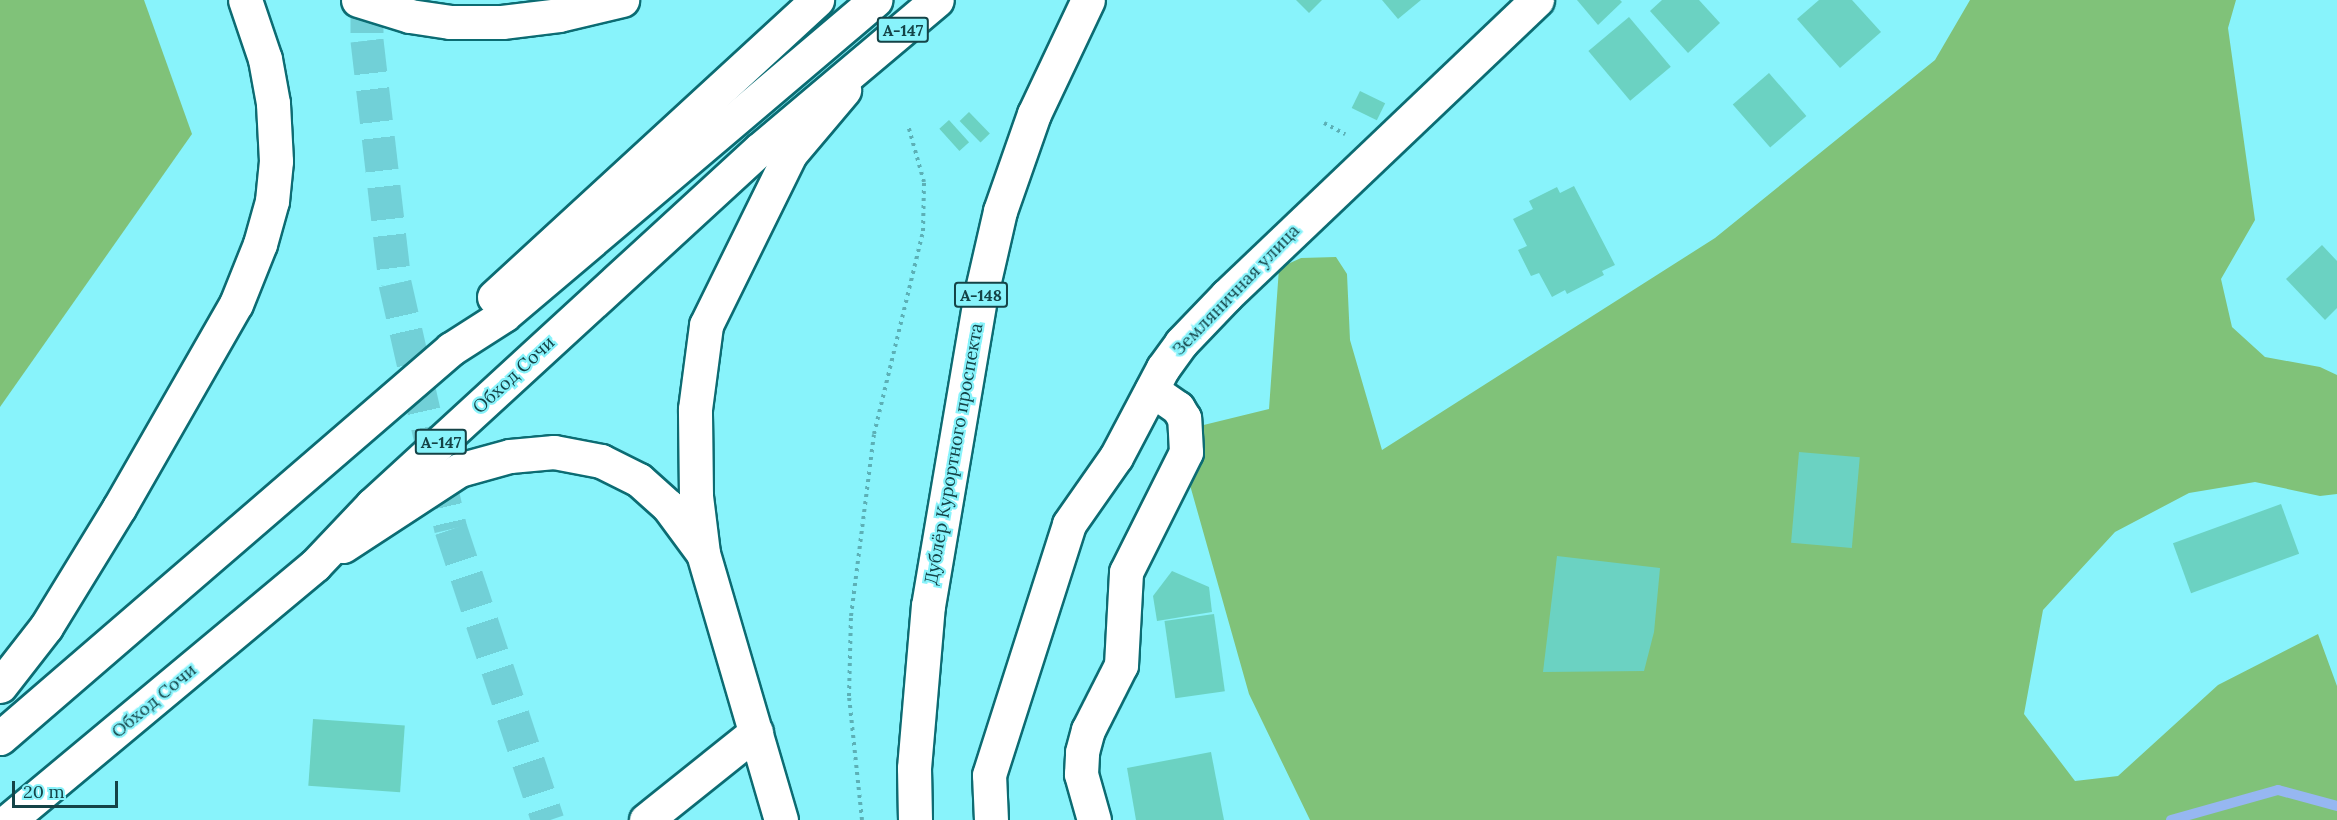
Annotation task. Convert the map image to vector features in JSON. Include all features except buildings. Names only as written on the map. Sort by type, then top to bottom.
[{"type":"main road","points":[[0,686],[46,627],[119,508],[236,304],[260,244],[272,201],[276,161],[273,103],[265,59],[244,0]]},
{"type":"main road","points":[[358,0],[410,16],[450,22],[502,22],[559,15],[622,0]]},
{"type":"main road","name":"А-147","points":[[451,349],[469,324],[524,269],[817,0]]},
{"type":"main road","name":"А-147","points":[[0,738],[451,349],[504,315],[875,0]]},
{"type":"main road","name":"Обход Сочи","points":[[9,820],[315,566],[372,505],[760,148],[870,60],[938,0]]},
{"type":"main road","name":"Дублёр Курортного проспекта","points":[[915,820],[914,768],[928,606],[981,294],[1000,211],[1034,114],[1088,0]]},
{"type":"main road","name":"Земляничная улица","points":[[991,820],[989,775],[1069,524],[1116,457],[1180,343],[1227,295],[1537,0]]},
{"type":"main road","name":"А-147","points":[[703,553],[696,496],[695,409],[706,325],[790,154],[870,60]]},
{"type":"main road","points":[[1094,820],[1081,774],[1082,752],[1088,730],[1121,665],[1126,572],[1186,452],[1184,418],[1178,408],[1152,390]]},
{"type":"main road","name":"А-147","points":[[315,566],[459,470],[510,456],[554,452],[601,461],[639,480],[668,506],[703,553]]},
{"type":"main road","points":[[703,553],[781,820]]},
{"type":"main road","points":[[646,820],[668,799],[756,732]]},
{"type":"path","points":[[861,820],[849,696],[851,616],[874,434],[923,231],[924,182],[908,125]]},
{"type":"green space","points":[[0,0],[144,0],[192,134],[0,407]]},
{"type":"green space","points":[[1970,0],[2236,0],[2228,28],[2255,220],[2221,279],[2232,327],[2265,357],[2320,367],[2337,375],[2337,494],[2320,496],[2255,482],[2189,493],[2115,532],[2043,610],[2024,714],[2075,781],[2118,776],[2218,685],[2318,634],[2337,686],[2337,820],[1310,820],[1249,694],[1175,432],[1269,409],[1279,268],[1301,258],[1336,257],[1347,274],[1350,340],[1382,450],[1715,238],[1935,60]]},
{"type":"waterway","points":[[2171,820],[2278,790],[2337,806]]},
{"type":"tunnel","points":[[367,0],[367,40],[395,283],[451,529],[548,820]]}]
